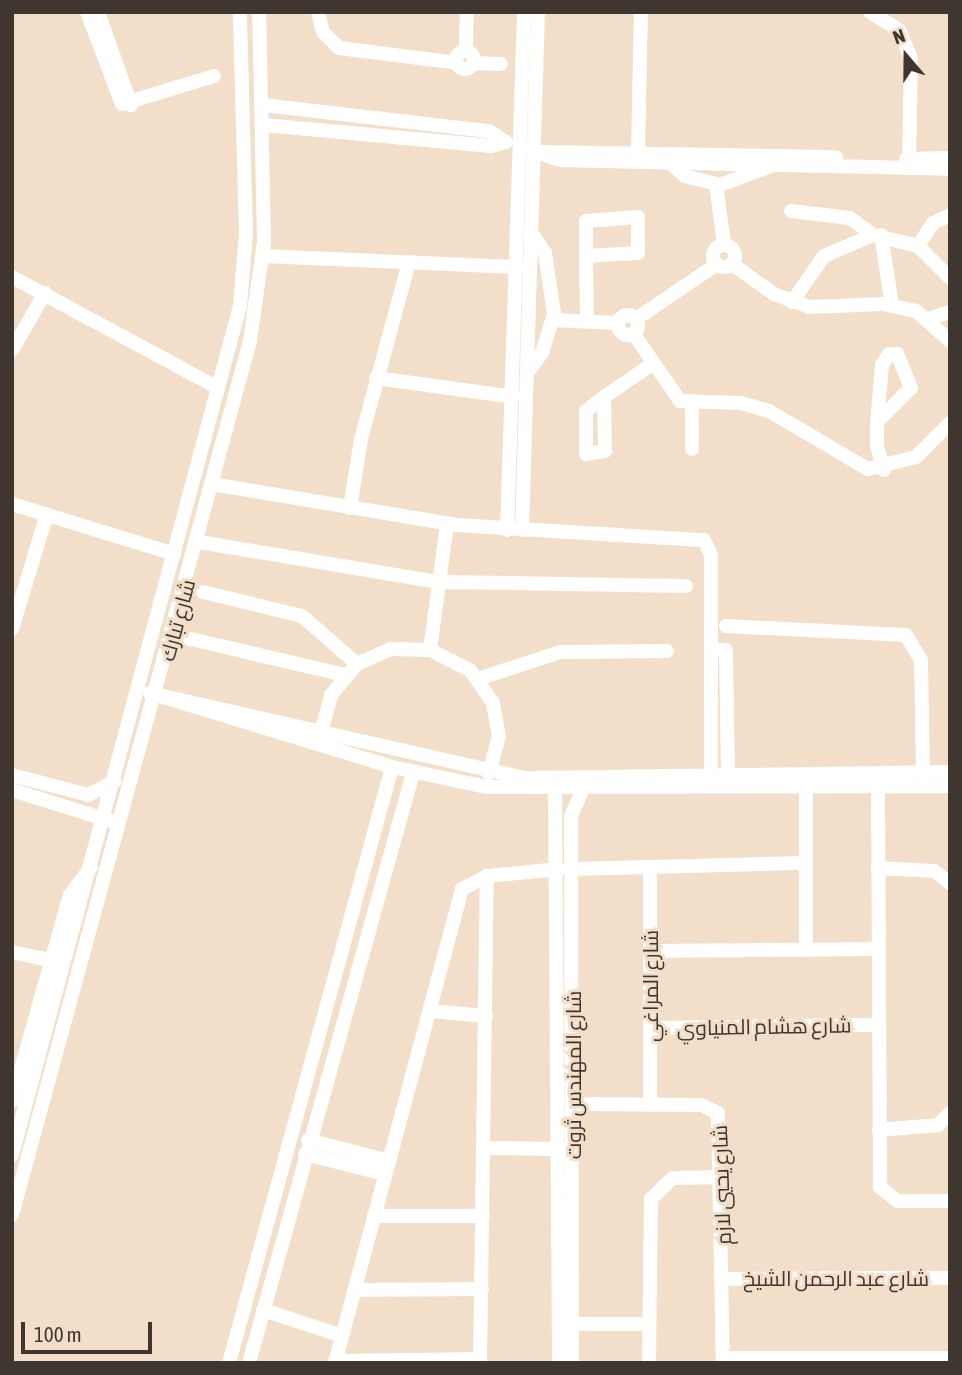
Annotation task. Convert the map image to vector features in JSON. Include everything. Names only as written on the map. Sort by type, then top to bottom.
[{"type":"street","points":[[88,12],[119,101],[131,105],[214,76]]},
{"type":"street","points":[[98,12],[131,105]]},
{"type":"street","points":[[318,12],[323,32],[339,48],[501,64]]},
{"type":"street","points":[[465,59],[467,12]]},
{"type":"street","points":[[523,530],[528,372],[524,288],[518,267],[513,144],[524,12]]},
{"type":"street","points":[[507,530],[514,397],[524,288],[533,234],[538,12]]},
{"type":"street","points":[[638,152],[641,12]]},
{"type":"street","points":[[870,12],[899,30],[911,58],[909,159]]},
{"type":"street","points":[[240,18],[259,18]]},
{"type":"street","name":"شارع تبارك","points":[[12,1155],[140,690],[240,306],[245,223],[240,18]]},
{"type":"street","name":"شارع تبارك","points":[[12,1215],[174,635],[250,341],[263,256],[264,224],[264,125],[259,18]]},
{"type":"street","points":[[263,105],[513,144],[559,160],[771,166],[946,163]]},
{"type":"street","points":[[264,125],[417,131]]},
{"type":"street","points":[[243,143],[264,143]]},
{"type":"street","points":[[535,152],[909,159],[946,163]]},
{"type":"street","points":[[670,163],[685,176],[721,184],[771,166]]},
{"type":"street","points":[[635,326],[724,264],[735,253],[724,245],[721,184]]},
{"type":"street","points":[[791,211],[850,218],[877,235],[918,246],[950,278]]},
{"type":"street","points":[[918,246],[933,223],[950,215]]},
{"type":"street","points":[[581,319],[587,219],[638,217],[638,253],[586,256]]},
{"type":"street","points":[[245,223],[264,224]]},
{"type":"street","points":[[528,372],[552,314],[545,253],[533,234]]},
{"type":"street","points":[[792,302],[824,256],[877,235]]},
{"type":"street","points":[[877,235],[892,305]]},
{"type":"street","points":[[263,256],[518,267]]},
{"type":"street","points":[[350,508],[376,378],[409,262]]},
{"type":"street","points":[[724,264],[792,302],[826,309],[892,305],[928,319],[950,341]]},
{"type":"street","points":[[12,277],[218,388]]},
{"type":"street","points":[[12,350],[44,293]]},
{"type":"street","points":[[928,319],[950,313]]},
{"type":"street","points":[[552,314],[618,323],[626,315],[635,326],[652,364],[672,396],[692,405],[755,406],[792,421],[854,464],[884,470],[916,457],[947,431]]},
{"type":"street","points":[[604,397],[652,364]]},
{"type":"street","points":[[376,378],[514,397]]},
{"type":"street","points":[[692,405],[692,449]]},
{"type":"street","points":[[877,422],[884,470]]},
{"type":"street","points":[[212,484],[350,508],[432,515],[447,524],[507,530],[675,533],[704,540],[710,555],[728,782]]},
{"type":"street","points":[[12,503],[175,554]]},
{"type":"street","points":[[13,624],[47,514]]},
{"type":"street","points":[[430,650],[447,524]]},
{"type":"street","points":[[199,542],[439,582],[686,586]]},
{"type":"street","points":[[168,583],[186,588]]},
{"type":"street","points":[[203,592],[302,615],[357,664]]},
{"type":"street","points":[[726,626],[906,635],[921,660],[923,773]]},
{"type":"street","points":[[174,635],[345,675]]},
{"type":"street","points":[[321,733],[326,707],[345,675],[357,664],[390,649],[430,650],[478,679],[497,716],[489,774]]},
{"type":"street","points":[[711,783],[719,650]]},
{"type":"street","points":[[478,679],[560,652],[667,651]]},
{"type":"street","points":[[140,690],[489,774],[582,790],[950,772]]},
{"type":"street","points":[[156,695],[178,707],[391,767],[486,787],[711,783]]},
{"type":"street","points":[[229,1363],[391,767]]},
{"type":"street","points":[[249,1363],[413,773]]},
{"type":"street","points":[[12,775],[88,795],[114,781]]},
{"type":"street","points":[[728,782],[806,789],[950,786]]},
{"type":"street","name":"شارع المهندس ثروت","points":[[555,785],[565,816],[566,1124],[572,1363]]},
{"type":"street","points":[[878,788],[879,1130],[884,1194],[897,1200],[950,1201]]},
{"type":"street","points":[[806,789],[806,949]]},
{"type":"street","points":[[12,790],[120,824]]},
{"type":"street","name":"شارع المهندس ثروت","points":[[565,816],[582,790]]},
{"type":"street","points":[[487,876],[480,1361],[335,1362],[458,898],[469,883],[487,876],[565,869],[806,863]]},
{"type":"street","points":[[12,1101],[16,1076],[75,881],[91,867]]},
{"type":"street","name":"شارع المراغي","points":[[650,867],[650,1105]]},
{"type":"street","points":[[878,868],[934,871],[950,883]]},
{"type":"street","name":"شارع المهندس ثروت","points":[[559,1363],[559,1149],[573,1104],[565,869]]},
{"type":"street","points":[[650,951],[878,949]]},
{"type":"street","points":[[12,951],[51,960]]},
{"type":"street","points":[[430,1011],[486,1016]]},
{"type":"street","name":"شارع هشام المنياوي","points":[[650,1028],[879,1025]]},
{"type":"street","name":"شارع يحيي لازم","points":[[573,1104],[701,1105],[718,1113],[723,1177],[723,1360]]},
{"type":"street","points":[[879,1130],[938,1125],[950,1113]]},
{"type":"street","points":[[307,1147],[387,1167]]},
{"type":"street","points":[[484,1148],[559,1149]]},
{"type":"street","points":[[649,1363],[656,1190],[673,1178],[723,1177]]},
{"type":"street","points":[[374,1216],[483,1216]]},
{"type":"street","points":[[258,1253],[277,1259]]},
{"type":"street","name":"شارع عبد الرحمن الشيخ","points":[[723,1279],[950,1278]]},
{"type":"street","points":[[354,1290],[482,1289]]},
{"type":"street","points":[[263,1310],[342,1336]]},
{"type":"street","points":[[572,1324],[649,1324]]},
{"type":"street","points":[[723,1360],[950,1358]]}]
